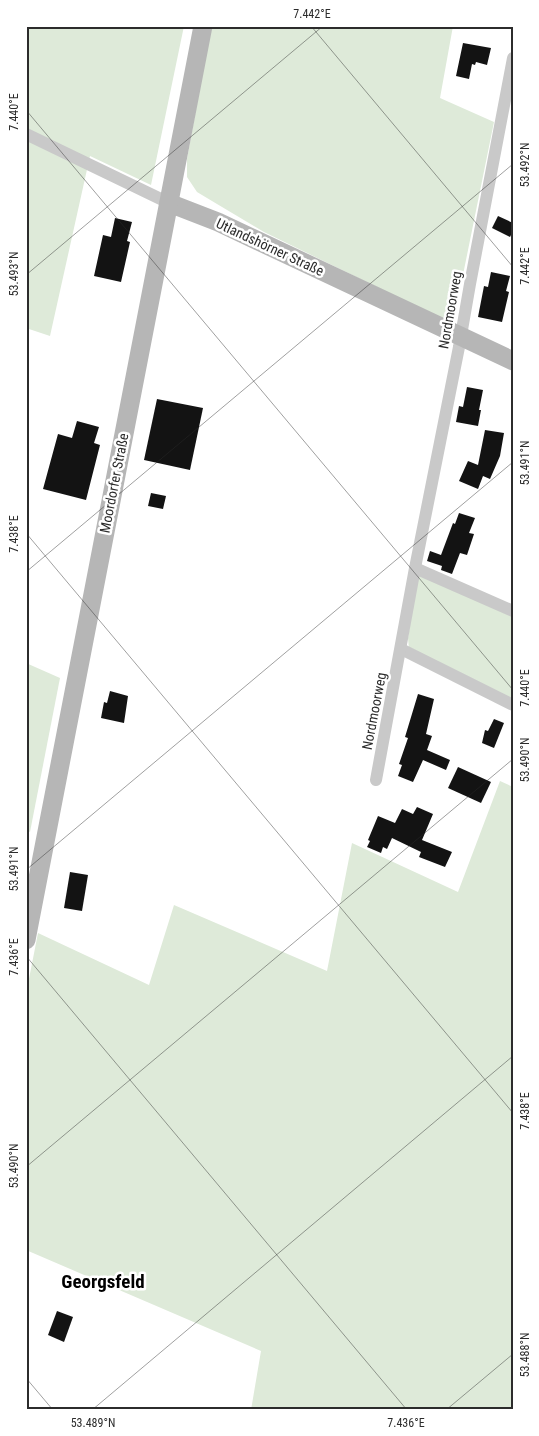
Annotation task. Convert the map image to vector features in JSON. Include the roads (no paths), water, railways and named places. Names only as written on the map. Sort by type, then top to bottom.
[{"type":"street","name":"Moordorfer Straße","points":[[26,940],[203,26]]},
{"type":"street","name":"Nordmoorweg","points":[[376,780],[513,58]]},
{"type":"street","name":"Utlandshörner Straße","points":[[26,134],[169,203],[218,222],[513,362]]},
{"type":"street","points":[[415,568],[513,611]]},
{"type":"street","points":[[401,649],[513,705]]},
{"type":"district","name":"Georgsfeld","points":[[103,1281]]}]
